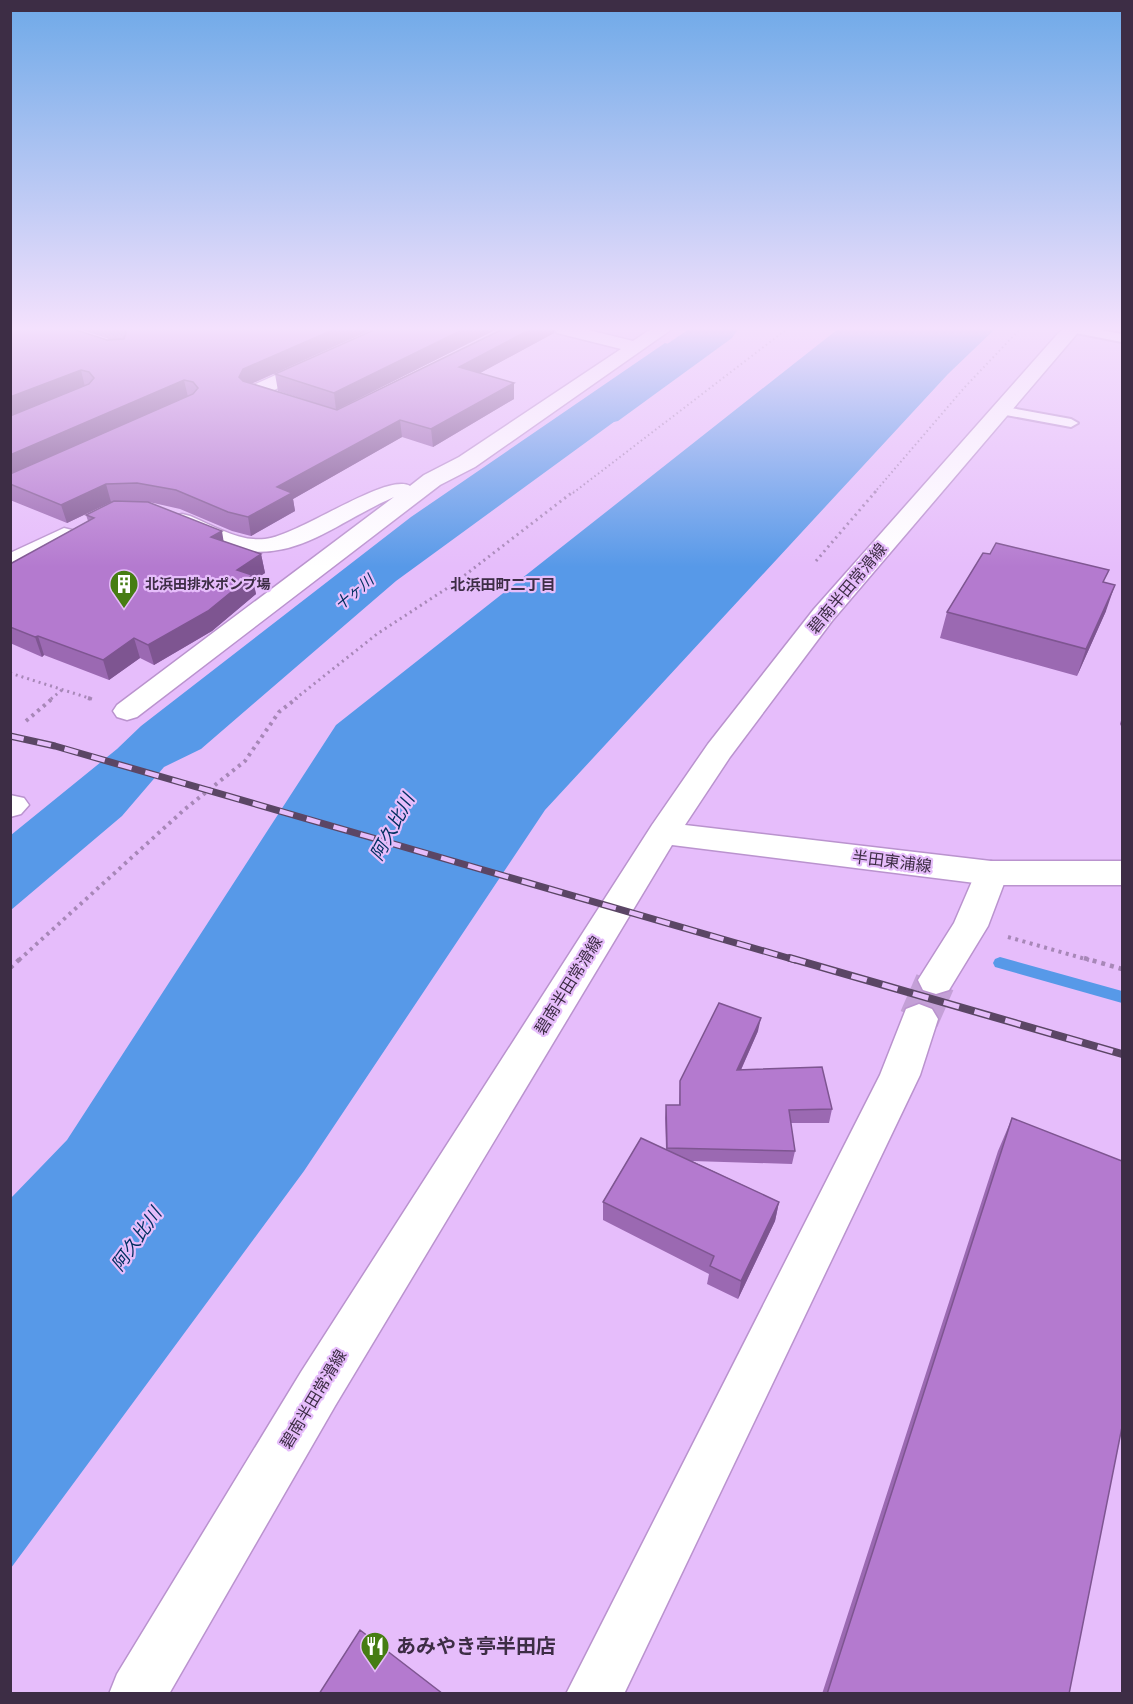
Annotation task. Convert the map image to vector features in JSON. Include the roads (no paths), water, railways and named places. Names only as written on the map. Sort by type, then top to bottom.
[{"type":"street","points":[[126,711],[432,480],[467,462],[545,409]]},
{"type":"street","name":"碧南半田常滑線","points":[[137,1694],[318,1389],[663,833],[719,751],[823,615],[1000,410]]},
{"type":"street","points":[[160,513],[246,546],[265,547],[288,542],[386,493],[432,480]]},
{"type":"street","points":[[13,559],[81,527]]},
{"type":"street","name":"半田東浦線","points":[[663,833],[991,873],[1122,873]]},
{"type":"street","points":[[594,1694],[900,1076],[928,999],[970,926],[991,873]]},
{"type":"lane","points":[[1000,410],[1071,423]]},
{"type":"water","points":[[569,409],[632,409],[396,581],[201,749],[164,767],[122,816],[11,910],[11,835],[117,749],[141,726],[411,517]]},
{"type":"water","name":"阿久比川","points":[[737,409],[916,409],[545,810],[304,1171],[11,1568],[11,1198],[67,1140],[336,725]]},
{"type":"waterway","name":"十ヶ川","points":[[601,411],[605,409]]},
{"type":"waterway","points":[[1000,963],[1122,997]]},
{"type":"tunnel","points":[[919,1019],[936,980]]},
{"type":"railway","points":[[10,736],[55,746],[795,960]]},
{"type":"railway","points":[[790,958],[1122,1054]]},
{"type":"place","name":"北浜田排水ポンプ場","points":[[124,610]]},
{"type":"place","name":"あみやき亭半田店","points":[[375,1672]]},
{"type":"district","name":"北浜田町二丁目","points":[[503,584]]}]
